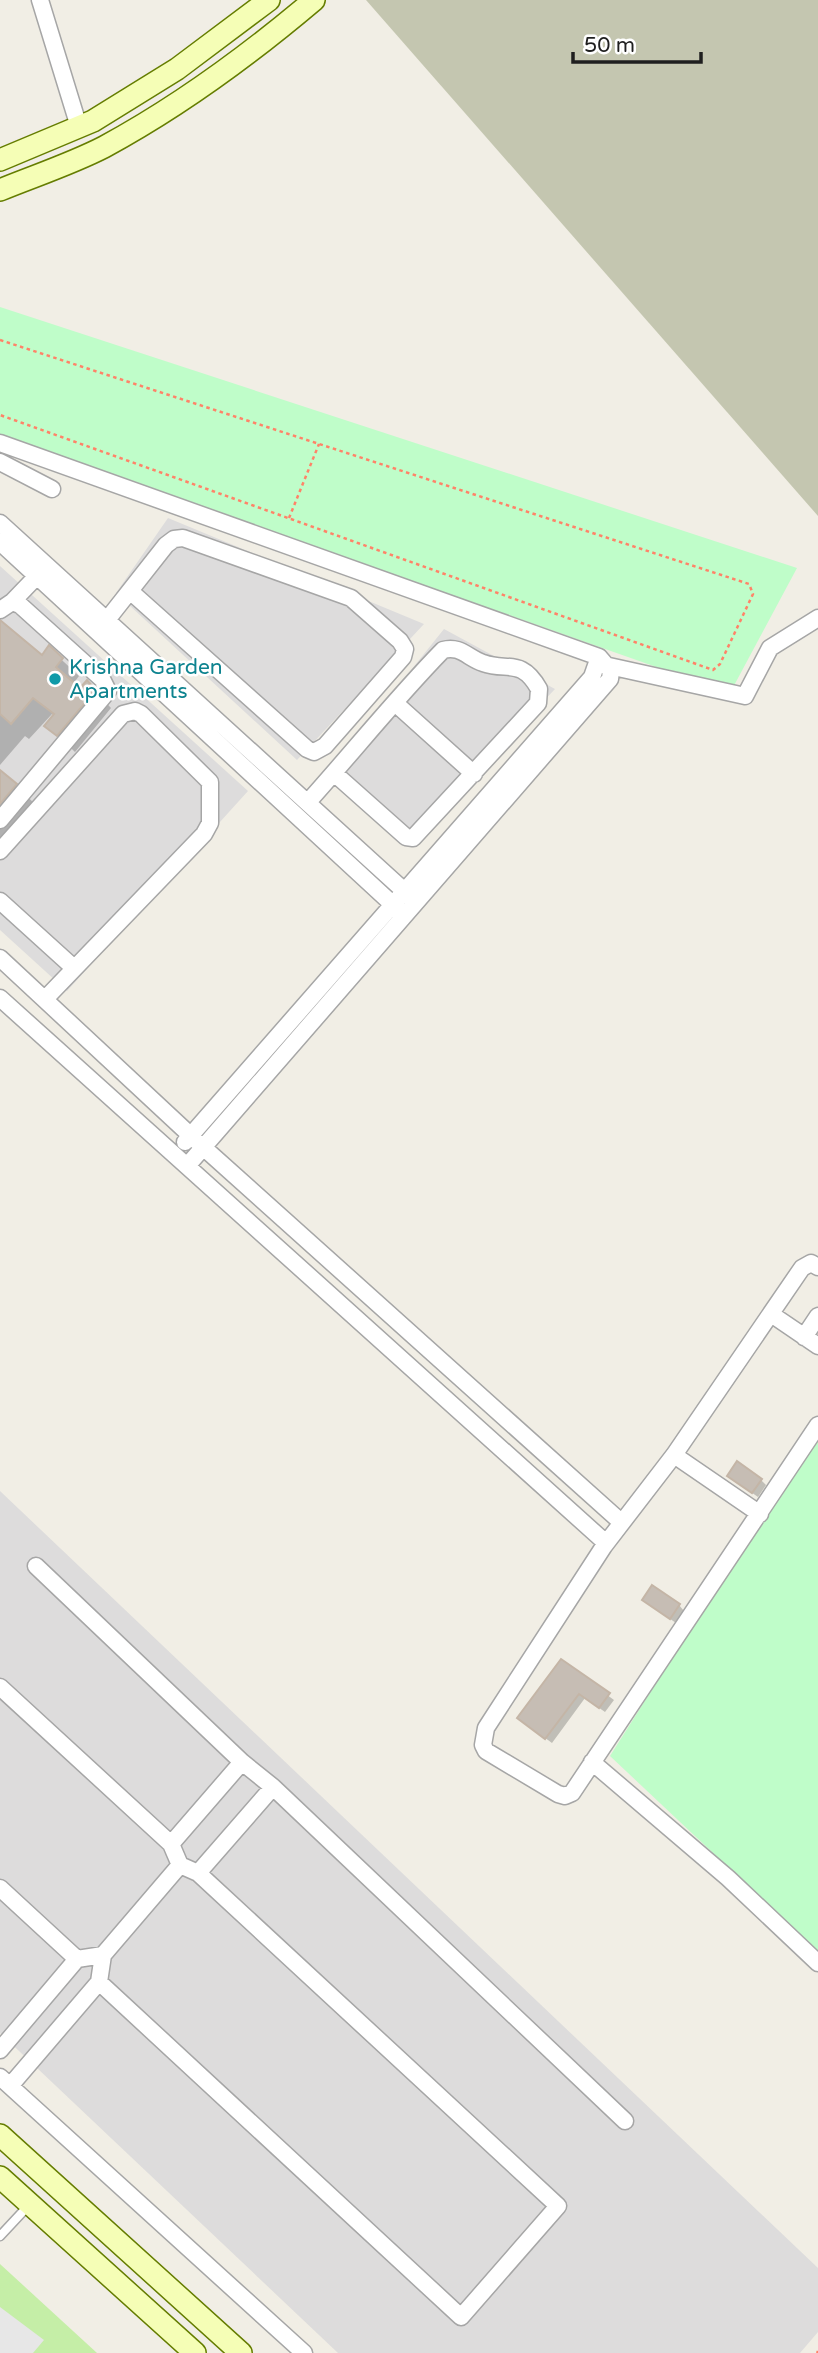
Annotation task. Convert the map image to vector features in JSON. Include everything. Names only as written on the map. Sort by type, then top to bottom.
[{"type":"street","points":[[40,0],[79,127]]},
{"type":"street","points":[[0,160],[79,127],[124,102],[177,69],[269,0]]},
{"type":"street","points":[[0,190],[103,148],[187,96],[314,0]]},
{"type":"street","points":[[124,102],[139,125]]},
{"type":"street","points":[[0,443],[604,661],[745,696],[770,648],[818,618]]},
{"type":"street","points":[[0,462],[52,489]]},
{"type":"street","points":[[0,523],[412,898]]},
{"type":"street","points":[[107,620],[166,545],[174,538],[183,538],[351,598],[400,642],[405,649],[404,657],[325,746],[314,752],[307,749],[130,591]]},
{"type":"street","points":[[0,542],[400,911]]},
{"type":"street","points":[[6,606],[37,576]]},
{"type":"street","points":[[0,820],[108,691],[102,679],[20,605],[6,606]]},
{"type":"street","points":[[308,802],[435,658],[451,648],[484,664],[516,667],[531,678],[541,694],[538,702],[413,838],[406,837],[334,773]]},
{"type":"street","points":[[174,1154],[412,898],[604,661]]},
{"type":"street","points":[[395,704],[474,774]]},
{"type":"street","points":[[0,851],[123,714],[129,711],[141,714],[210,782],[209,828],[45,999]]},
{"type":"street","points":[[0,901],[74,968]]},
{"type":"street","points":[[187,1166],[400,911]]},
{"type":"street","points":[[0,958],[190,1136],[621,1522]]},
{"type":"street","points":[[0,998],[606,1543]]},
{"type":"street","points":[[818,1267],[806,1264],[674,1455],[606,1543],[485,1728],[483,1745],[492,1755],[565,1796],[572,1793],[818,1425]]},
{"type":"street","points":[[771,1314],[818,1346]]},
{"type":"street","points":[[804,1337],[818,1316]]},
{"type":"street","points":[[674,1455],[760,1514]]},
{"type":"street","points":[[36,1566],[625,2121]]},
{"type":"street","points":[[0,1687],[171,1844],[180,1865],[198,1873],[558,2206],[461,2317],[99,1982]]},
{"type":"street","points":[[171,1844],[243,1762]]},
{"type":"street","points":[[592,1762],[727,1878],[818,1963]]},
{"type":"street","points":[[198,1873],[273,1787]]},
{"type":"street","points":[[180,1865],[103,1955],[99,1982],[5,2082],[304,2353]]},
{"type":"street","points":[[0,1888],[77,1959]]},
{"type":"street","points":[[0,2050],[77,1959],[103,1955]]},
{"type":"street","points":[[0,2135],[241,2353]]},
{"type":"street","points":[[2,2182],[30,2204],[195,2353]]},
{"type":"lane","points":[[0,2236],[30,2204]]},
{"type":"path","points":[[0,340],[749,584],[752,594],[720,664],[713,670],[0,415]]},
{"type":"path","points":[[289,518],[319,444]]},
{"type":"shaded area","points":[[366,0],[818,0],[818,516]]},
{"type":"shaded area","points":[[168,518],[424,624],[297,760],[116,593]]},
{"type":"shaded area","points":[[0,566],[248,791],[67,991],[0,930]]},
{"type":"shaded area","points":[[444,629],[555,689],[417,835],[334,766]]},
{"type":"shaded area","points":[[0,1491],[818,2268],[818,2332],[800,2353],[338,2353],[0,2033]]},
{"type":"shaded area","points":[[0,2307],[44,2340],[33,2353],[0,2353]]},
{"type":"green space","points":[[0,307],[797,568],[730,693],[0,436]]},
{"type":"green space","points":[[818,1427],[818,1952],[610,1756]]},
{"type":"green space","points":[[0,2264],[97,2353],[0,2353]]},
{"type":"building","name":"Krishna Garden Apartments","points":[[0,620],[42,655],[49,645],[63,658],[56,667],[80,688],[87,680],[96,690],[57,736],[44,726],[54,714],[33,698],[11,724],[0,714]]},
{"type":"building","points":[[0,770],[17,784],[0,804]]},
{"type":"building","points":[[737,1461],[762,1479],[752,1493],[727,1476]]},
{"type":"building","points":[[652,1585],[680,1604],[670,1619],[642,1600]]},
{"type":"building","points":[[561,1659],[610,1693],[599,1708],[579,1694],[545,1739],[517,1718]]},
{"type":"place","name":"Krishna Garden Apartments","points":[[55,679]]}]
